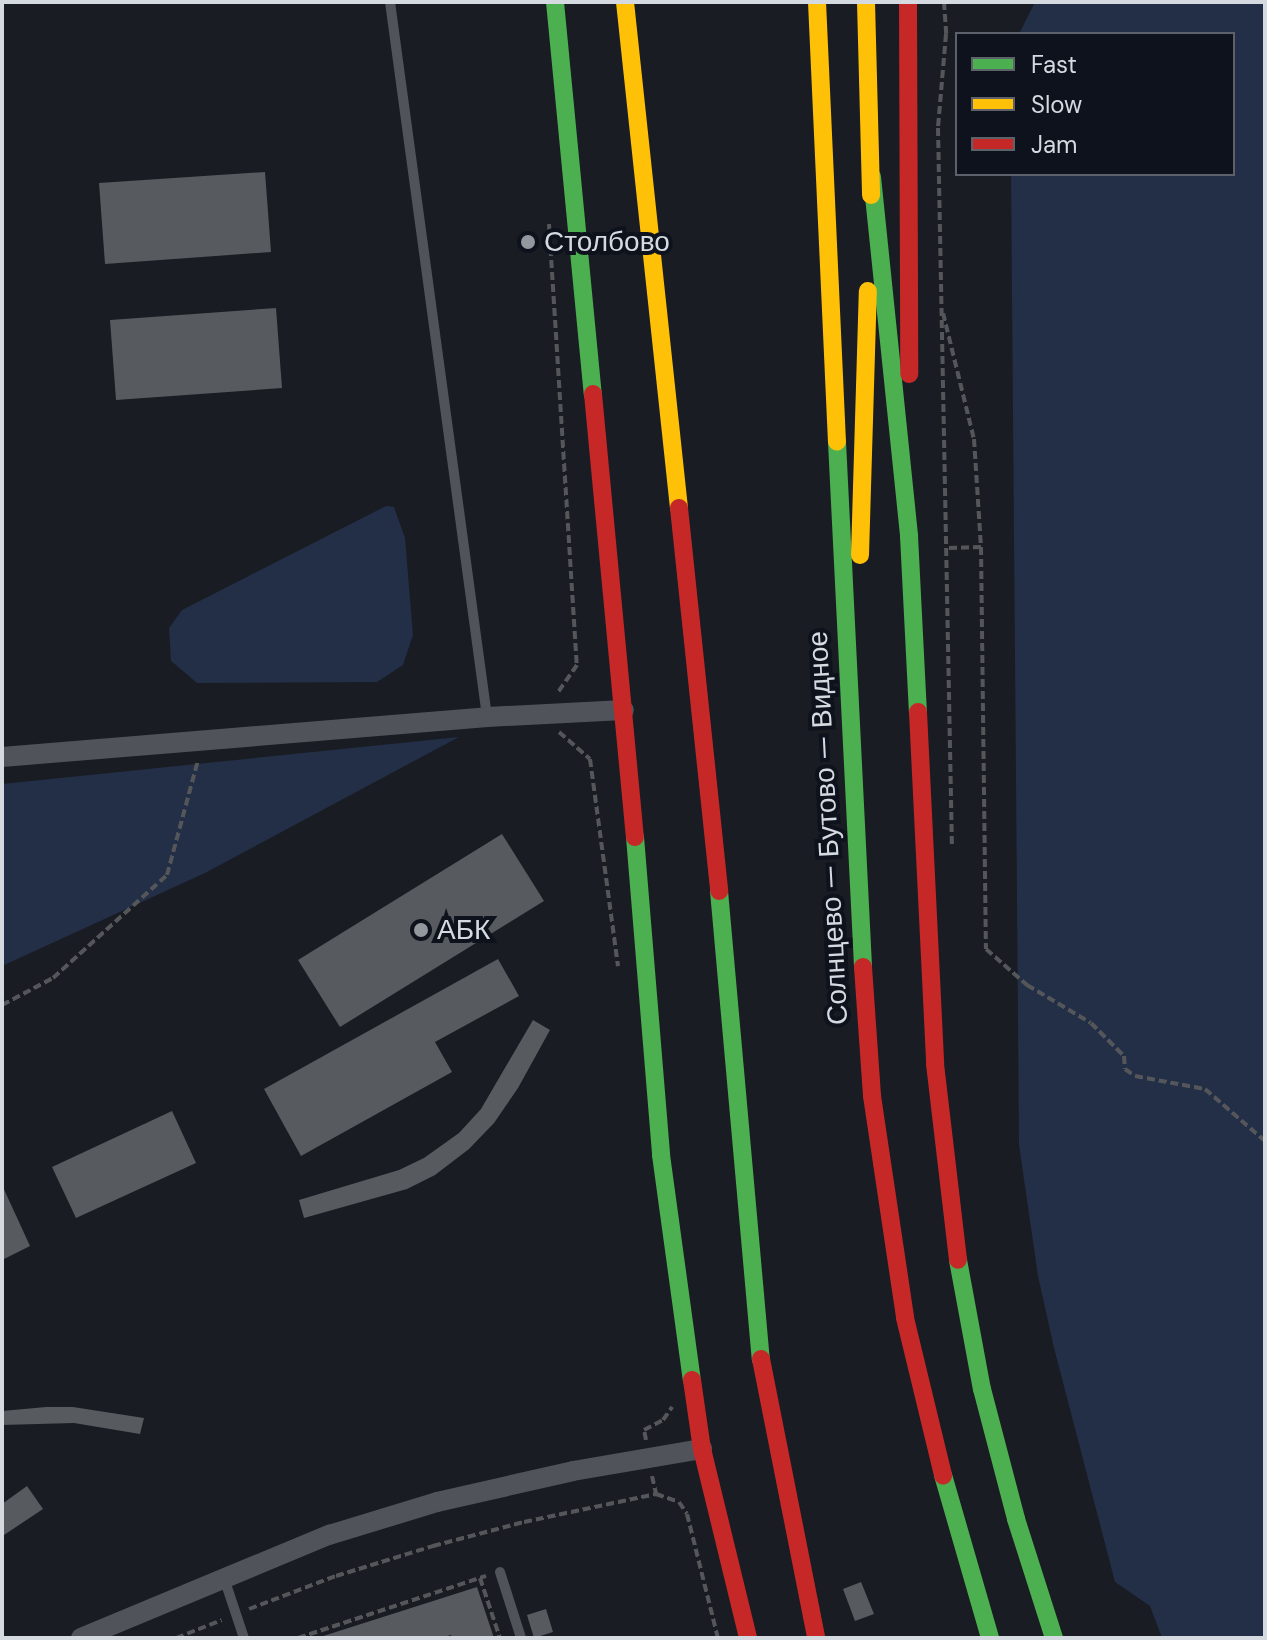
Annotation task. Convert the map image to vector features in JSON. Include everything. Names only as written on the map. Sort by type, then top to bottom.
[{"type":"main road","points":[[555,2],[624,710],[661,1155],[702,1449],[748,1638]]},
{"type":"main road","points":[[625,2],[721,909],[763,1383],[816,1637]]},
{"type":"main road","name":"Солнцево — Бутово — Видное","points":[[817,2],[853,789],[872,1096],[887,1213],[927,1416],[990,1638]]},
{"type":"main road","points":[[853,789],[872,177],[866,2]]},
{"type":"main road","points":[[908,2],[909,536],[935,1064],[953,1234],[982,1389],[1016,1519],[1054,1638]]},
{"type":"main road","points":[[872,177],[909,536]]},
{"type":"main road","points":[[1016,1519],[1034,1638]]},
{"type":"street","points":[[2,757],[487,717],[624,710]]},
{"type":"street","points":[[81,1638],[224,1576],[329,1535],[437,1502],[573,1471],[702,1449]]},
{"type":"lane","points":[[390,2],[487,717]]},
{"type":"lane","points":[[500,1572],[521,1638]]},
{"type":"lane","points":[[224,1576],[244,1638]]},
{"type":"path","points":[[944,2],[946,34],[938,128],[952,862]]},
{"type":"path","points":[[549,223],[577,665],[555,697]]},
{"type":"path","points":[[941,304],[974,439],[981,547],[986,949],[1027,985],[1091,1023],[1124,1056],[1125,1069],[1135,1076],[1205,1089],[1265,1141]]},
{"type":"path","points":[[947,548],[981,547]]},
{"type":"path","points":[[2,1005],[53,978],[167,875],[204,739]]},
{"type":"path","points":[[176,1638],[336,1576],[433,1546],[524,1522],[656,1494]]},
{"type":"path","points":[[298,1638],[500,1572]]},
{"type":"path","points":[[480,1578],[500,1638]]},
{"type":"shaded area","points":[[1035,2],[1265,2],[1265,1638],[1162,1638],[1150,1606],[1115,1582],[1038,1276],[1019,1145],[1011,176],[1235,176],[1235,32],[1020,32]]},
{"type":"shaded area","points":[[386,506],[394,507],[405,538],[413,635],[403,665],[377,682],[197,683],[171,661],[169,628],[182,610]]},
{"type":"shaded area","points":[[459,737],[205,873],[2,966],[2,784]]},
{"type":"building","points":[[265,172],[271,252],[105,264],[99,183]]},
{"type":"building","points":[[276,308],[282,388],[116,400],[110,320]]},
{"type":"building","name":"АБК","points":[[502,834],[544,901],[340,1027],[298,960]]},
{"type":"building","points":[[498,959],[519,996],[435,1042],[452,1072],[301,1156],[264,1089]]},
{"type":"building","points":[[533,1020],[550,1030],[518,1088],[494,1123],[469,1149],[435,1175],[407,1189],[304,1218],[299,1200],[399,1170],[424,1158],[459,1133],[481,1109]]},
{"type":"building","points":[[172,1111],[196,1163],[76,1218],[52,1167]]},
{"type":"building","points":[[2,1185],[30,1246],[2,1260]]},
{"type":"building","points":[[73,1407],[144,1418],[140,1434],[74,1423],[2,1425],[2,1411]]},
{"type":"building","points":[[27,1486],[43,1509],[4,1535],[2,1504]]},
{"type":"building","points":[[861,1582],[874,1614],[855,1621],[843,1589]]},
{"type":"building","points":[[477,1587],[494,1638],[452,1638],[451,1635],[440,1638],[317,1638]]},
{"type":"building","points":[[546,1609],[553,1632],[534,1638],[527,1615]]},
{"type":"traffic: fast","points":[[555,2],[593,394]]},
{"type":"traffic: fast","points":[[872,177],[909,536],[918,712]]},
{"type":"traffic: fast","points":[[837,442],[863,967]]},
{"type":"traffic: fast","points":[[635,837],[661,1155],[692,1380]]},
{"type":"traffic: fast","points":[[719,891],[761,1359]]},
{"type":"traffic: fast","points":[[958,1260],[982,1389],[1016,1519],[1054,1638]]},
{"type":"traffic: fast","points":[[943,1475],[990,1638]]},
{"type":"traffic: slow","points":[[625,2],[679,508]]},
{"type":"traffic: slow","points":[[817,2],[837,442]]},
{"type":"traffic: slow","points":[[866,2],[871,195]]},
{"type":"traffic: slow","points":[[860,555],[868,291]]},
{"type":"traffic: jam","points":[[908,2],[909,374]]},
{"type":"traffic: jam","points":[[593,394],[635,837]]},
{"type":"traffic: jam","points":[[679,508],[719,891]]},
{"type":"traffic: jam","points":[[918,712],[935,1064],[958,1260]]},
{"type":"traffic: jam","points":[[863,967],[872,1096],[905,1318],[943,1475]]},
{"type":"traffic: jam","points":[[761,1359],[816,1638]]},
{"type":"traffic: jam","points":[[692,1380],[702,1449],[748,1638]]},
{"type":"place","name":"Столбово","points":[[528,242]]},
{"type":"place","name":"АБК","points":[[421,930]]}]
